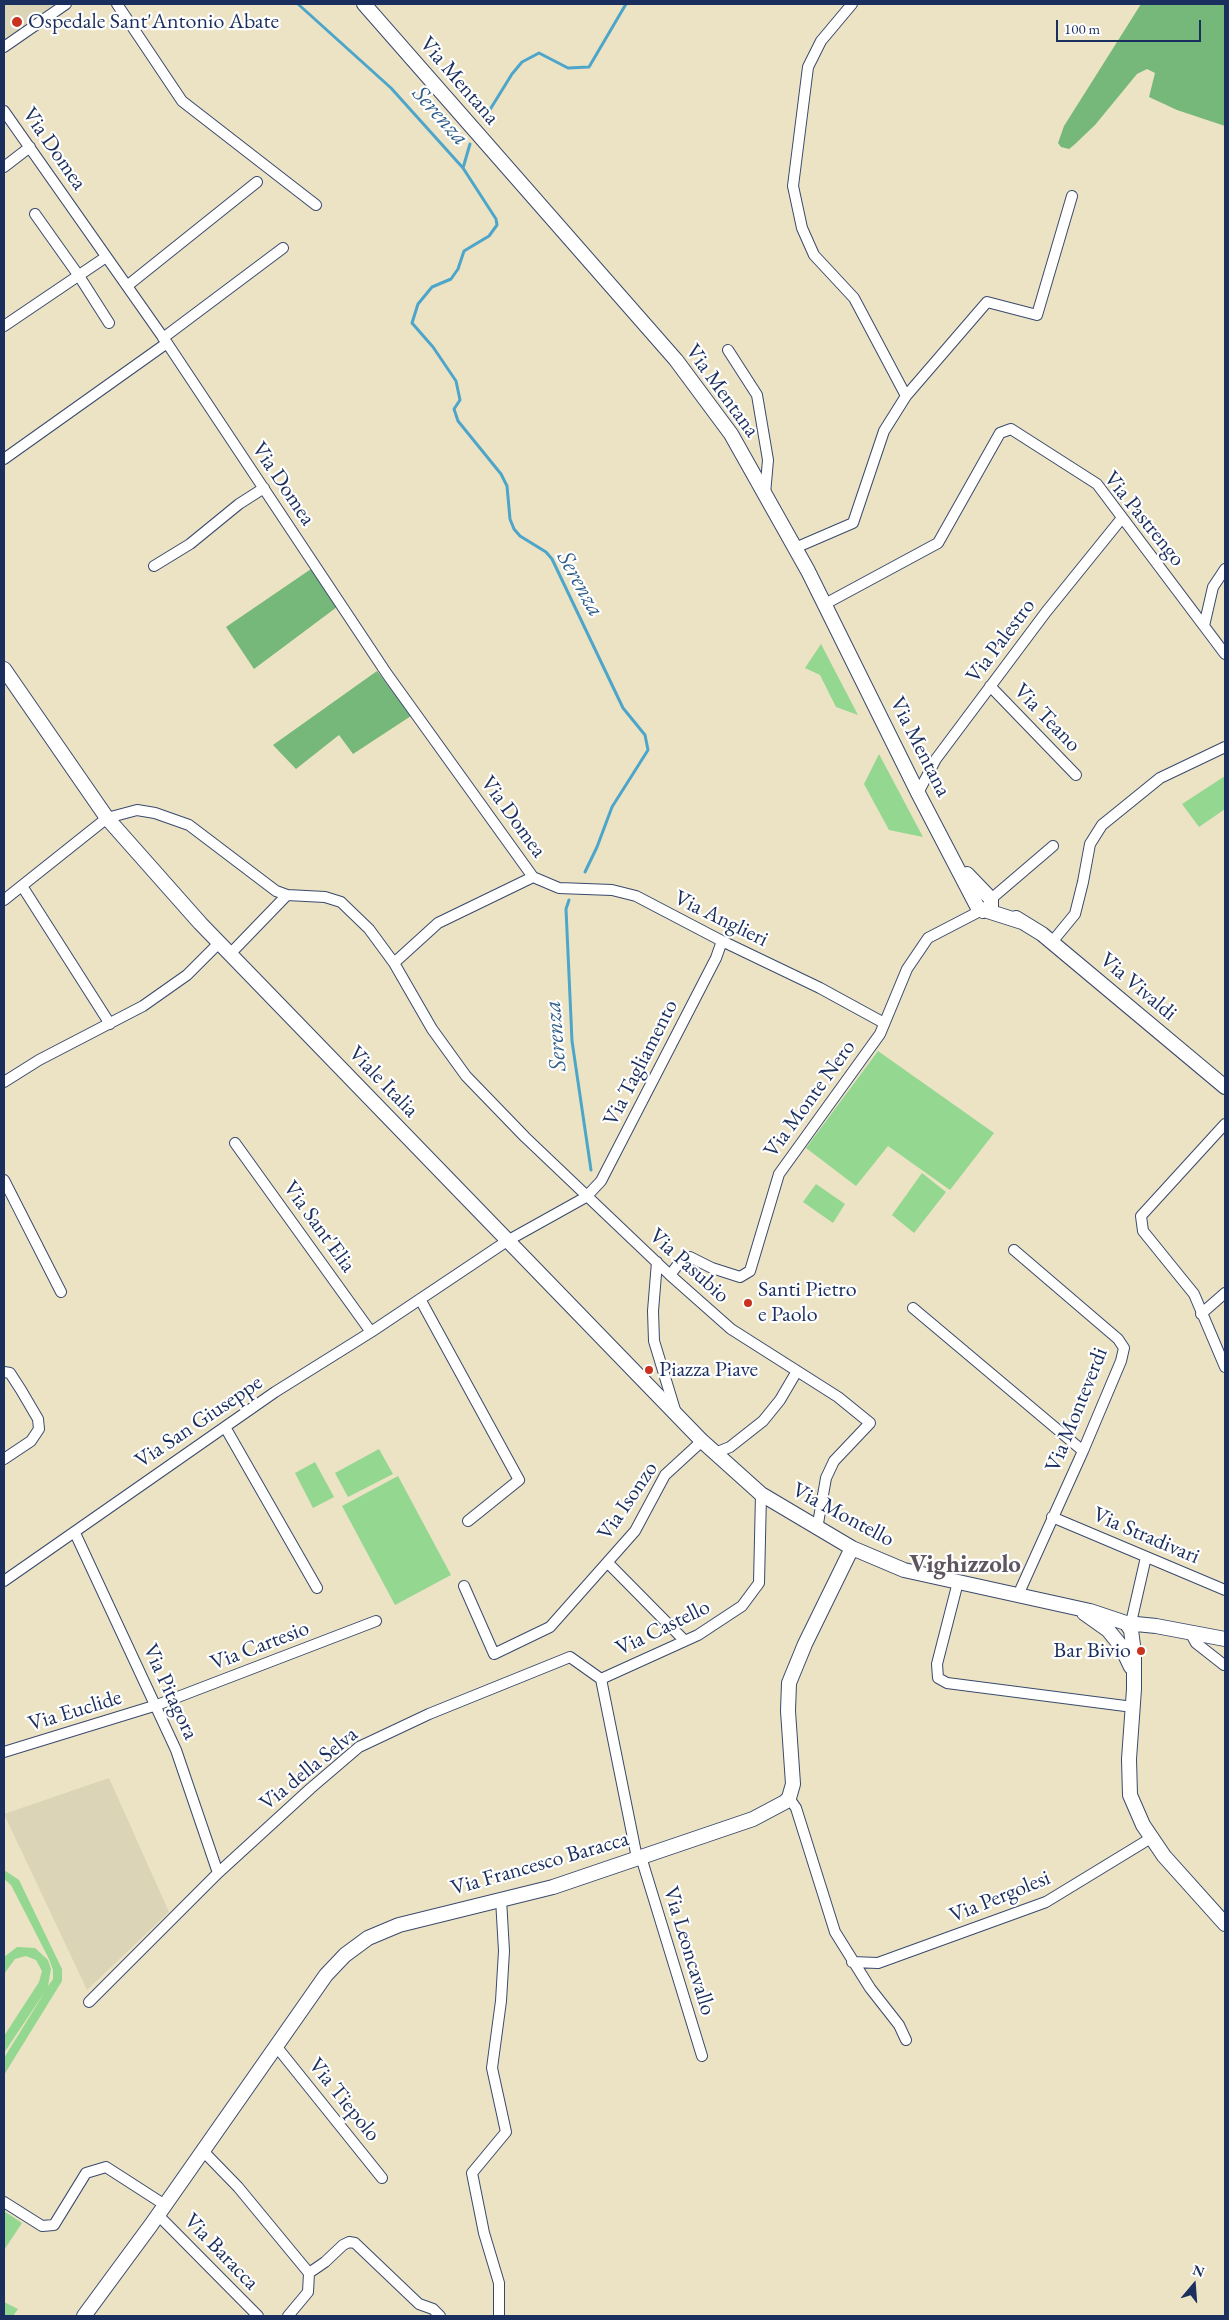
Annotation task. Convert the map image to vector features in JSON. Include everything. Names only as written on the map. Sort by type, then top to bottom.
[{"type":"street","points":[[4,47],[66,4]]},
{"type":"street","points":[[117,4],[182,101],[316,206]]},
{"type":"street","name":"Via Mentana","points":[[364,4],[676,360],[731,434],[825,604],[918,793],[957,864],[984,904]]},
{"type":"street","points":[[852,4],[821,41],[808,67],[792,186],[802,228],[814,256],[854,298],[906,396]]},
{"type":"street","name":"Via Domea","points":[[4,111],[165,340],[387,674],[533,877]]},
{"type":"street","points":[[4,167],[30,147]]},
{"type":"street","points":[[127,286],[257,182]]},
{"type":"street","points":[[795,548],[853,523],[884,431],[906,396],[987,302],[1037,315],[1072,196]]},
{"type":"street","points":[[35,214],[80,276],[109,323]]},
{"type":"street","points":[[4,458],[165,340],[283,248]]},
{"type":"street","points":[[4,326],[106,258]]},
{"type":"street","points":[[728,350],[757,395],[768,460],[765,494]]},
{"type":"street","name":"Via Pastrengo","points":[[825,604],[938,542],[1000,433],[1010,429],[1097,484],[1225,654]]},
{"type":"street","points":[[154,566],[190,544],[239,504],[264,488]]},
{"type":"street","name":"Via Palestro","points":[[918,793],[936,759],[990,686],[1046,612],[1122,518]]},
{"type":"street","points":[[1204,626],[1213,587],[1225,569]]},
{"type":"street","name":"Viale Italia","points":[[4,669],[107,818],[219,943],[677,1415]]},
{"type":"street","name":"Via Teano","points":[[990,686],[1076,775]]},
{"type":"street","points":[[1052,942],[1075,914],[1090,844],[1102,824],[1160,778],[1225,747]]},
{"type":"street","points":[[4,900],[107,818],[137,810],[155,813],[188,825],[276,890],[287,896],[230,954]]},
{"type":"street","name":"Via Monte Nero","points":[[670,1275],[680,1262],[690,1257],[712,1268],[740,1277],[750,1271],[779,1174],[880,1034],[908,969],[928,938],[965,920],[1053,846]]},
{"type":"street","points":[[394,964],[438,923],[533,877]]},
{"type":"street","name":"Via Anglieri","points":[[533,877],[559,888],[612,890],[636,896],[722,941],[820,988],[884,1023]]},
{"type":"street","points":[[22,886],[110,1024]]},
{"type":"street","name":"Via Pasubio","points":[[287,896],[325,897],[340,902],[369,929],[394,964],[432,1029],[466,1076],[586,1197],[731,1330],[838,1397],[870,1423],[834,1460],[826,1478],[817,1529]]},
{"type":"street","name":"Via Vivaldi","points":[[984,904],[1022,922],[1052,942],[1225,1087]]},
{"type":"street","name":"Via Tagliamento","points":[[507,1241],[586,1197],[601,1181],[716,958],[722,941]]},
{"type":"street","points":[[4,1082],[40,1060],[143,1006],[187,975],[219,943]]},
{"type":"street","points":[[1225,1124],[1141,1216],[1143,1231],[1194,1294],[1225,1368]]},
{"type":"street","name":"Via Sant'Elia","points":[[236,1143],[371,1332]]},
{"type":"street","points":[[4,1180],[61,1292]]},
{"type":"street","name":"Via San Giuseppe","points":[[4,1581],[34,1558],[75,1533],[117,1501],[275,1392],[371,1332],[507,1241]]},
{"type":"street","name":"Via Monteverdi","points":[[1014,1250],[1118,1339],[1124,1348],[1121,1362],[1083,1451],[1018,1595]]},
{"type":"street","points":[[657,1262],[653,1311],[654,1341],[665,1383],[677,1415],[702,1441]]},
{"type":"street","points":[[1201,1314],[1225,1293]]},
{"type":"street","points":[[420,1299],[519,1480],[468,1521]]},
{"type":"street","points":[[913,1308],[1083,1451]]},
{"type":"street","points":[[715,1453],[730,1447],[763,1421],[780,1400],[798,1371]]},
{"type":"street","points":[[4,1372],[10,1374],[21,1390],[38,1419],[39,1429],[31,1441],[4,1459]]},
{"type":"street","points":[[225,1427],[317,1588]]},
{"type":"street","name":"Via Montello","points":[[702,1441],[761,1494],[817,1529],[852,1548],[904,1570],[1100,1613],[1130,1625],[1134,1653],[1134,1672],[1129,1782],[1136,1808],[1151,1838],[1164,1856],[1225,1924]]},
{"type":"street","name":"Via Isonzo","points":[[464,1586],[494,1654],[550,1627],[635,1531],[665,1475],[702,1441]]},
{"type":"street","name":"Via Castello","points":[[602,1679],[698,1635],[742,1606],[759,1583],[761,1494]]},
{"type":"street","name":"Via Stradivari","points":[[1052,1517],[1225,1590]]},
{"type":"street","name":"Via Pitagora","points":[[75,1533],[157,1705],[182,1765],[218,1873]]},
{"type":"street","points":[[852,1548],[804,1644],[789,1683],[788,1711],[793,1784],[789,1798],[796,1808],[835,1932],[852,1962],[899,2025],[906,2040]]},
{"type":"street","points":[[1130,1625],[1146,1556]]},
{"type":"street","name":"Via Isonzo","points":[[608,1563],[684,1640]]},
{"type":"street","points":[[958,1582],[937,1664],[938,1678],[947,1683],[1133,1707]]},
{"type":"street","name":"Via Montello","points":[[1072,1607],[1096,1621],[1114,1638],[1124,1652],[1134,1672]]},
{"type":"street","name":"Via Cartesio","points":[[157,1705],[376,1621]]},
{"type":"street","points":[[1114,1638],[1113,1624],[1225,1639]]},
{"type":"street","points":[[1191,1634],[1196,1644],[1224,1665]]},
{"type":"street","name":"Via della Selva","points":[[89,2002],[218,1873],[358,1747],[429,1714],[570,1658],[602,1679]]},
{"type":"street","name":"Via Leoncavallo","points":[[602,1679],[639,1858],[702,2056]]},
{"type":"street","name":"Via Euclide","points":[[4,1752],[157,1705]]},
{"type":"street","name":"Via Francesco Baracca","points":[[84,2316],[162,2210],[326,1975],[345,1955],[368,1938],[399,1925],[553,1887],[753,1819],[771,1811],[789,1798]]},
{"type":"street","name":"Via Pergolesi","points":[[852,1962],[878,1963],[1046,1902],[1151,1838]]},
{"type":"street","points":[[499,2316],[499,2283],[484,2233],[472,2172],[506,2132],[492,2068],[501,2001],[504,1951],[501,1899]]},
{"type":"street","name":"Via Tiepolo","points":[[276,2046],[382,2178]]},
{"type":"street","points":[[203,2151],[238,2187],[309,2273],[308,2292],[288,2316]]},
{"type":"street","points":[[4,2202],[42,2226],[54,2225],[86,2173],[106,2167],[162,2210]]},
{"type":"street","name":"Via Baracca","points":[[162,2210],[258,2316]]},
{"type":"street","points":[[309,2273],[343,2244],[355,2243],[419,2304],[433,2309],[440,2316]]},
{"type":"shaded area","name":"Ospedale Sant'Antonio Abate","points":[[4,4],[56,4],[4,40]]},
{"type":"shaded area","points":[[109,1778],[169,1912],[87,1990],[4,1814]]},
{"type":"green space","points":[[1141,4],[1225,4],[1225,126],[1177,110],[1149,97],[1155,73],[1147,69],[1137,74],[1095,125],[1074,145],[1069,149],[1061,147],[1058,143],[1064,126]]},
{"type":"green space","points":[[311,569],[337,607],[254,669],[226,627]]},
{"type":"green space","points":[[821,644],[858,715],[836,707],[820,675],[805,668]]},
{"type":"green space","points":[[377,671],[411,716],[353,754],[339,735],[296,769],[273,745]]},
{"type":"green space","points":[[879,754],[923,837],[889,830],[864,784]]},
{"type":"green space","points":[[1225,776],[1225,809],[1199,827],[1182,804]]},
{"type":"green space","points":[[878,1051],[994,1133],[950,1190],[888,1146],[856,1186],[806,1148]]},
{"type":"green space","points":[[922,1173],[946,1192],[914,1233],[892,1215]]},
{"type":"green space","points":[[816,1184],[845,1204],[833,1223],[803,1202]]},
{"type":"green space","points":[[379,1449],[393,1474],[348,1497],[335,1473]]},
{"type":"green space","points":[[315,1462],[334,1497],[313,1508],[295,1473]]},
{"type":"green space","points":[[398,1476],[451,1575],[395,1605],[342,1506]]},
{"type":"green space","points":[[4,1870],[19,1880],[62,1969],[62,1981],[4,2075],[4,2058],[46,1990],[4,2053],[4,2036],[39,1982],[42,1971],[36,1960],[26,1956],[15,1959],[4,1974],[4,1957],[17,1947],[35,1948],[48,1960],[51,1969],[48,1986],[53,1979],[53,1970],[11,1885],[4,1879]]},
{"type":"green space","points":[[4,2211],[22,2223],[4,2250]]},
{"type":"green space","points":[[4,2302],[18,2309],[13,2316],[4,2316]]},
{"type":"waterway","name":"Serenza","points":[[298,4],[391,88],[463,168],[496,219],[497,225],[489,236],[464,251],[458,269],[451,279],[432,287],[418,304],[412,323],[433,347],[456,381],[460,400],[454,409],[458,421],[501,474],[507,486],[510,519],[514,529],[520,536],[546,552],[552,559],[623,708],[645,735],[648,750],[612,807],[585,872]]},
{"type":"waterway","name":"Serenza","points":[[486,116],[512,74],[522,62],[539,53],[568,68],[589,67],[626,4]]},
{"type":"waterway","name":"Serenza","points":[[463,168],[470,144]]},
{"type":"waterway","name":"Serenza","points":[[569,900],[566,909],[572,1041],[591,1170]]},
{"type":"place","name":"Ospedale Sant'Antonio Abate","points":[[17,22]]},
{"type":"place","name":"Santi Pietro e Paolo","points":[[748,1303]]},
{"type":"place","name":"Piazza Piave","points":[[649,1370]]},
{"type":"place","name":"Bar Bivio","points":[[1141,1651]]},
{"type":"district","name":"Vighizzolo","points":[[965,1565]]}]
